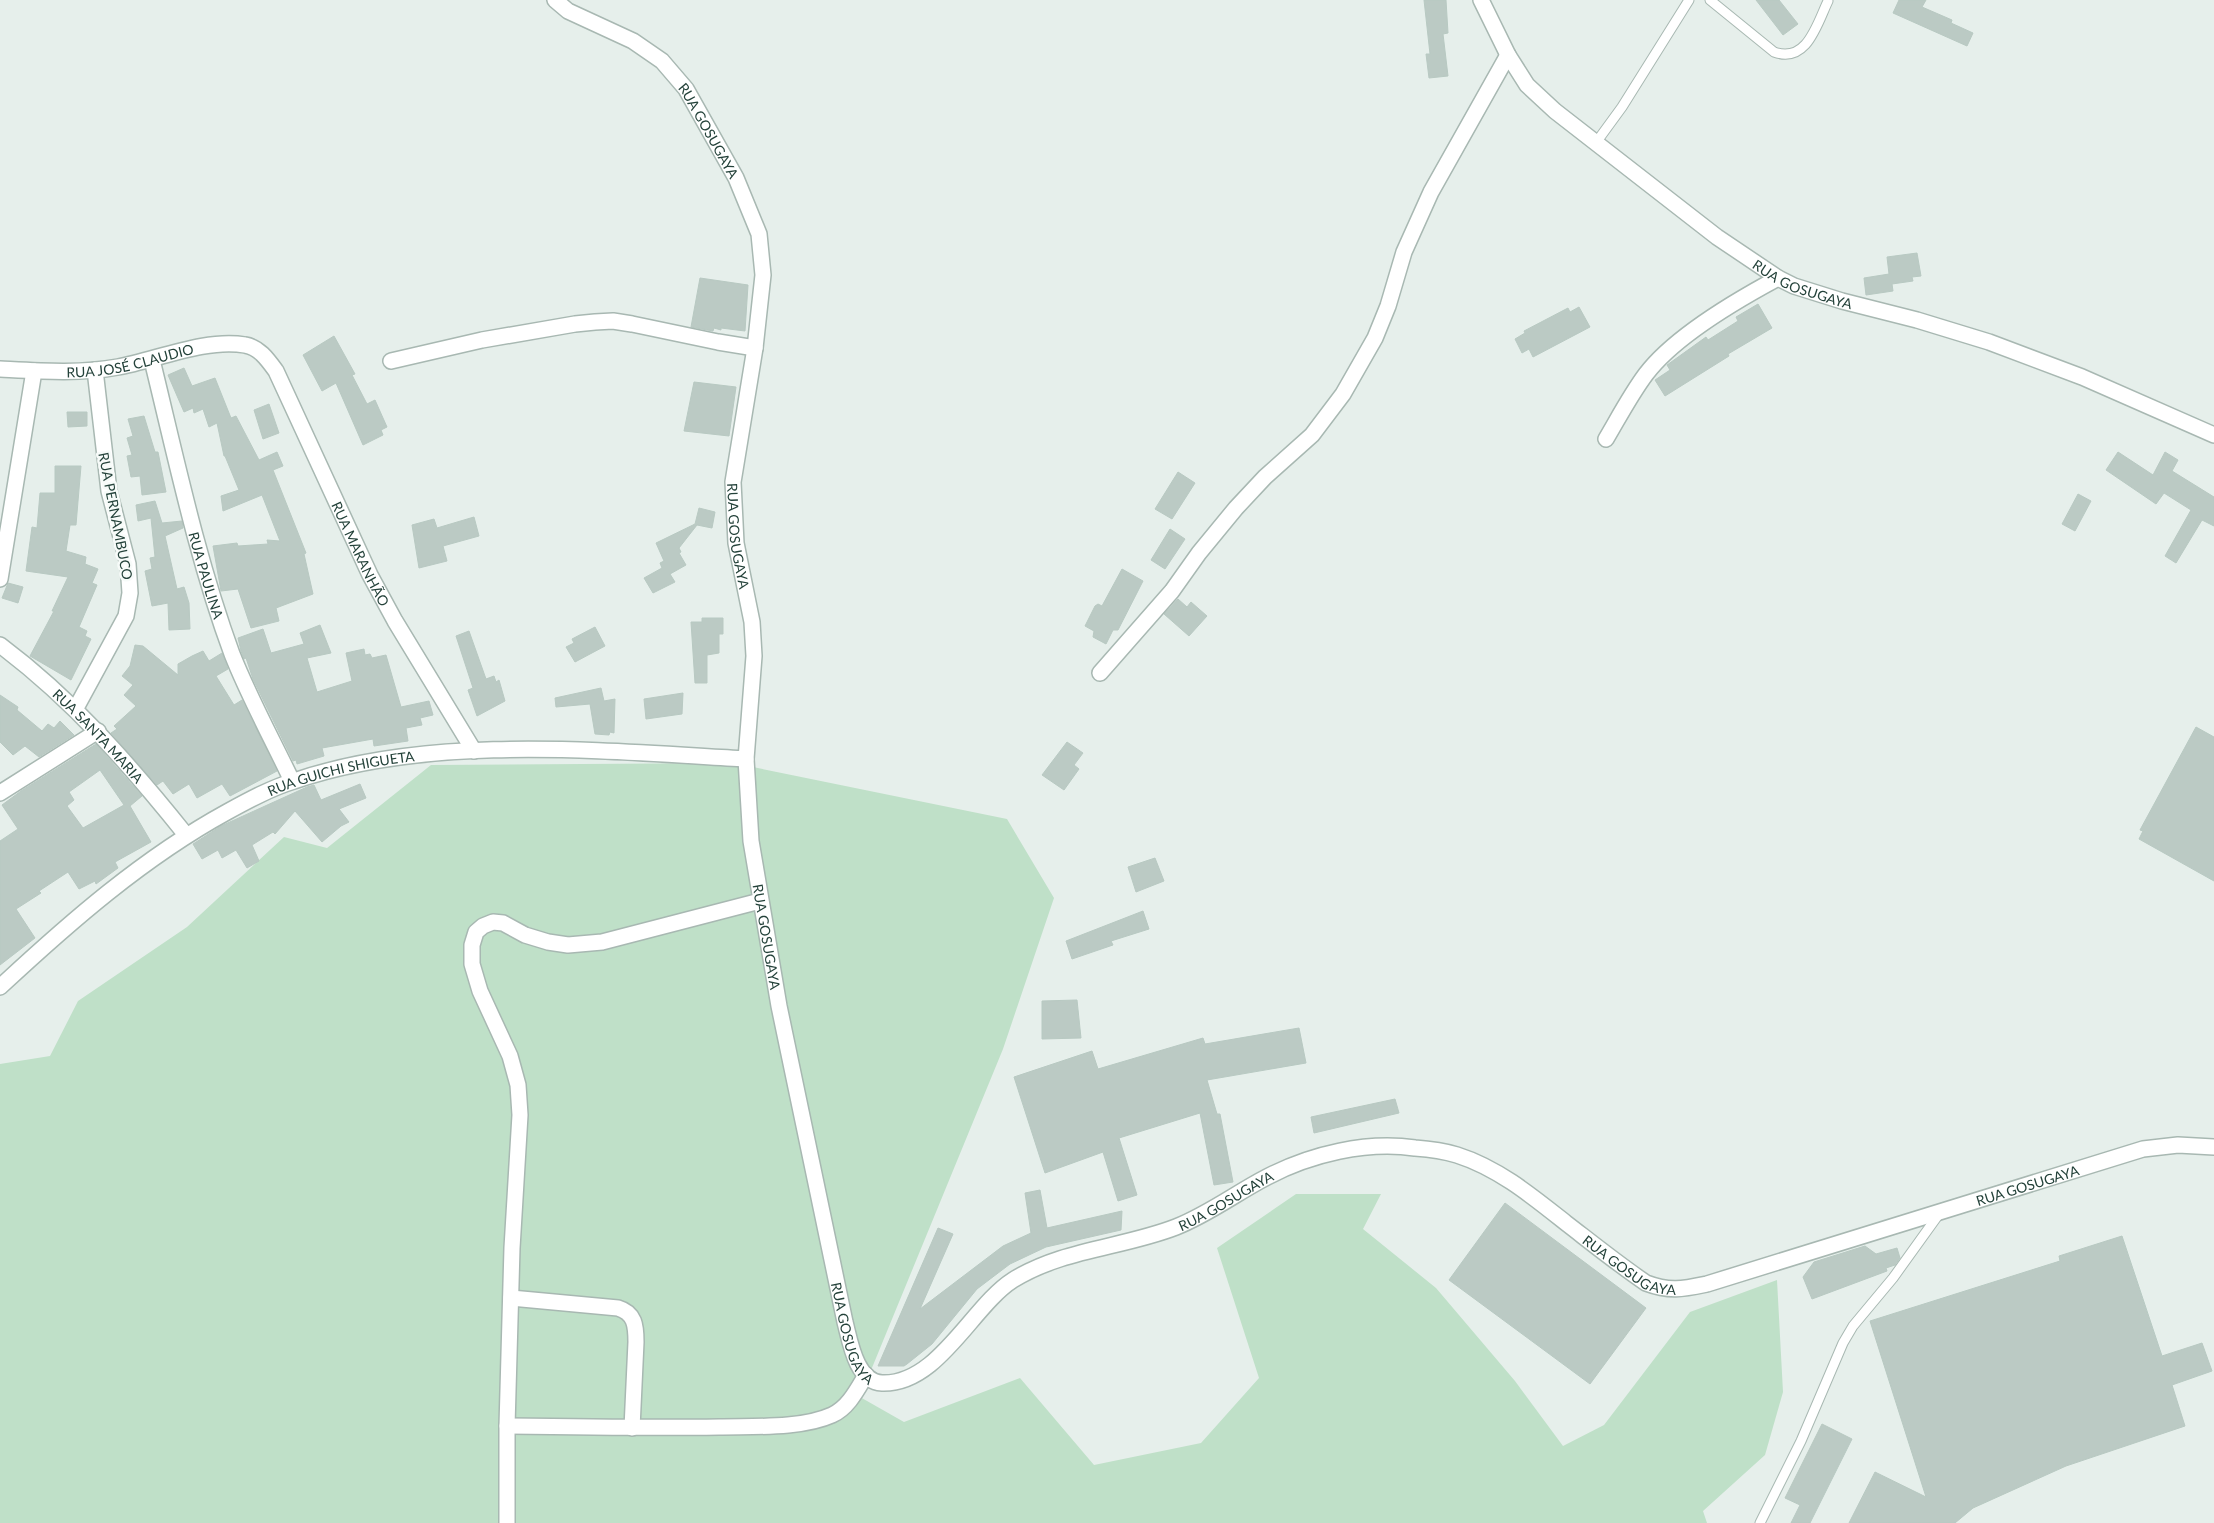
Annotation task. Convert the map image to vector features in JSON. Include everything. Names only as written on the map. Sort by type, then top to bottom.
[{"type":"street","name":"RUA GOSUGAYA","points":[[555,0],[568,11],[633,41],[662,61],[686,89],[736,178],[759,234],[763,275],[755,348],[733,482],[736,543],[752,622],[754,656],[746,759],[751,841],[760,901],[809,1159],[845,1322],[862,1372],[872,1380],[882,1383],[903,1379],[923,1369],[940,1356],[987,1304],[1010,1282],[1030,1270],[1061,1257],[1132,1241],[1174,1228],[1204,1215],[1269,1176],[1325,1154],[1359,1148],[1412,1147],[1455,1154],[1487,1167],[1539,1202],[1646,1283],[1659,1288],[1677,1290],[1707,1284],[1939,1214],[2144,1149],[2178,1145],[2214,1147]]},
{"type":"street","name":"RUA GOSUGAYA","points":[[1480,0],[1508,55],[1527,85],[1555,112],[1717,237],[1778,278],[1794,286],[1842,301],[1917,320],[1989,342],[2082,377],[2214,435]]},
{"type":"street","points":[[1100,673],[1172,592],[1223,523],[1265,477],[1312,435],[1343,394],[1375,338],[1388,306],[1404,252],[1431,192],[1508,55]]},
{"type":"street","points":[[1606,439],[1646,374],[1660,358],[1737,300],[1778,278]]},
{"type":"street","points":[[391,361],[482,340],[575,324],[604,322],[632,324],[755,348]]},
{"type":"street","name":"RUA JOSÉ CLAUDIO","points":[[0,369],[34,371],[95,370],[152,360],[201,347],[228,344],[246,345],[258,351]]},
{"type":"street","name":"RUA MARANHÃO","points":[[258,351],[276,371],[370,575],[395,621],[474,751]]},
{"type":"street","name":"RUA PAULINA","points":[[152,360],[198,543],[221,622],[233,656],[292,781]]},
{"type":"street","name":"RUA PERNAMBUCO","points":[[76,708],[122,623],[130,593],[128,564],[107,475],[95,370]]},
{"type":"street","points":[[0,579],[34,371]]},
{"type":"street","name":"RUA SANTA MARIA","points":[[0,645],[76,708],[186,834]]},
{"type":"street","points":[[0,793],[98,731]]},
{"type":"street","name":"RUA GUICHI SHIGUETA","points":[[0,987],[91,907],[186,834],[252,799],[292,781],[344,766],[410,756],[474,751],[558,751],[746,759]]},
{"type":"street","points":[[507,1523],[506,1426],[520,1115],[518,1085],[510,1056],[480,991],[472,964],[472,945],[476,932],[482,926],[493,922],[504,923],[525,935],[548,942],[568,945],[602,942],[760,901]]},
{"type":"street","points":[[511,1298],[618,1308],[631,1316],[636,1329],[632,1428]]},
{"type":"street","points":[[506,1426],[632,1428],[773,1425],[812,1421],[832,1415],[841,1409],[850,1400],[866,1375]]},
{"type":"lane","points":[[1595,144],[1622,107],[1689,0]]},
{"type":"lane","points":[[1710,0],[1774,52],[1784,56],[1792,55],[1807,43],[1828,1]]},
{"type":"lane","points":[[1760,1523],[1801,1441],[1843,1343],[1853,1326],[1893,1278],[1939,1214]]},
{"type":"green space","points":[[733,763],[1007,819],[1054,898],[1003,1049],[860,1397],[904,1422],[1020,1378],[1094,1465],[1201,1443],[1259,1378],[1217,1248],[1296,1194],[1381,1194],[1363,1229],[1436,1288],[1515,1381],[1563,1446],[1604,1425],[1690,1312],[1777,1280],[1783,1392],[1765,1455],[1703,1511],[1707,1523],[0,1523],[0,1064],[50,1056],[78,1001],[187,927],[284,837],[327,848],[431,765]]},
{"type":"building","points":[[1424,0],[1446,0],[1448,33],[1443,34],[1448,76],[1429,78],[1426,54],[1430,54]]},
{"type":"building","points":[[1756,0],[1779,0],[1798,24],[1783,35]]},
{"type":"building","points":[[1899,0],[1926,0],[1922,7],[1952,20],[1951,23],[1973,33],[1967,46],[1893,13]]},
{"type":"building","points":[[1917,253],[1921,276],[1912,277],[1913,281],[1892,284],[1893,291],[1866,295],[1864,278],[1889,274],[1887,257]]},
{"type":"building","points":[[700,278],[748,285],[745,331],[714,328],[713,331],[691,327]]},
{"type":"building","points":[[1758,304],[1772,328],[1728,354],[1729,356],[1665,396],[1655,380],[1670,370],[1667,365],[1706,337],[1708,340],[1738,321],[1736,317]]},
{"type":"building","points":[[1579,307],[1590,327],[1533,357],[1529,349],[1522,353],[1515,339],[1525,333],[1524,331],[1568,308],[1570,312]]},
{"type":"building","points":[[334,336],[355,374],[352,375],[367,404],[375,400],[387,427],[381,430],[383,435],[363,445],[336,383],[322,391],[303,355]]},
{"type":"building","points":[[184,368],[192,386],[215,378],[231,418],[236,416],[259,460],[277,452],[283,466],[273,470],[306,553],[304,554],[313,594],[276,608],[279,621],[251,628],[238,589],[221,591],[213,546],[237,543],[238,546],[268,544],[267,540],[280,541],[262,495],[223,511],[221,496],[239,490],[224,456],[217,423],[209,427],[203,409],[194,413],[193,408],[184,412],[168,375]]},
{"type":"building","points":[[694,382],[736,387],[729,436],[684,431]]},
{"type":"building","points":[[269,404],[279,433],[263,439],[254,410]]},
{"type":"building","points":[[67,412],[87,412],[87,426],[68,427]]},
{"type":"building","points":[[144,416],[155,452],[158,452],[166,492],[142,495],[140,476],[131,477],[127,456],[132,455],[127,438],[133,436],[128,419]]},
{"type":"building","points":[[2118,452],[2153,475],[2165,452],[2178,460],[2172,471],[2214,497],[2214,526],[2202,520],[2176,563],[2165,556],[2191,510],[2164,493],[2156,504],[2106,470]]},
{"type":"building","points":[[55,466],[81,466],[76,525],[70,525],[66,551],[86,557],[85,564],[98,569],[92,583],[97,585],[79,627],[87,631],[85,636],[91,639],[71,680],[30,656],[54,611],[52,611],[68,577],[26,571],[32,527],[37,528],[40,493],[55,493]]},
{"type":"building","points":[[1178,472],[1195,483],[1172,519],[1155,509]]},
{"type":"building","points":[[2078,494],[2091,501],[2075,531],[2062,524]]},
{"type":"building","points":[[155,501],[162,523],[182,521],[183,528],[165,536],[177,589],[184,587],[189,603],[190,629],[169,630],[168,603],[152,606],[145,571],[152,569],[150,558],[155,557],[151,518],[138,521],[136,505]]},
{"type":"building","points":[[699,508],[715,512],[712,528],[697,525],[679,548],[681,552],[679,553],[686,565],[670,574],[675,582],[653,593],[644,578],[662,568],[660,563],[664,561],[656,543],[695,524]]},
{"type":"building","points":[[474,517],[479,536],[443,546],[447,561],[419,568],[412,525],[434,519],[437,528]]},
{"type":"building","points":[[1170,529],[1185,539],[1165,569],[1151,560]]},
{"type":"building","points":[[1122,569],[1143,581],[1118,630],[1113,630],[1106,644],[1093,637],[1094,631],[1085,626],[1095,606],[1098,604],[1102,606]]},
{"type":"building","points":[[8,583],[23,587],[18,603],[2,598]]},
{"type":"building","points":[[1178,599],[1187,607],[1191,602],[1207,616],[1189,636],[1164,614]]},
{"type":"building","points":[[702,618],[723,618],[723,634],[719,634],[719,653],[707,655],[707,683],[695,683],[691,622],[702,622]]},
{"type":"building","points":[[320,625],[331,653],[307,658],[317,692],[352,681],[346,653],[364,649],[365,655],[370,654],[372,658],[386,655],[401,707],[429,701],[433,715],[420,718],[422,725],[406,728],[408,741],[374,746],[373,739],[322,748],[324,756],[297,764],[296,760],[293,761],[253,679],[246,658],[244,659],[238,638],[263,629],[271,653],[304,644],[300,633]]},
{"type":"building","points":[[595,627],[605,646],[575,662],[566,647],[574,643],[572,639]]},
{"type":"building","points":[[469,631],[486,679],[494,676],[496,682],[499,680],[505,701],[477,716],[468,690],[473,688],[456,636]]},
{"type":"building","points":[[135,645],[143,646],[178,675],[178,664],[192,656],[203,651],[209,661],[222,653],[228,669],[216,676],[234,705],[242,700],[277,771],[230,796],[222,784],[197,798],[189,784],[173,794],[163,781],[157,785],[111,733],[117,729],[114,726],[136,706],[124,695],[133,685],[122,676],[130,666]]},
{"type":"building","points":[[601,688],[604,701],[615,699],[614,733],[610,732],[609,735],[595,734],[590,704],[556,707],[555,698]]},
{"type":"building","points":[[683,693],[682,714],[646,719],[644,699]]},
{"type":"building","points":[[0,695],[18,707],[17,710],[42,731],[48,724],[54,728],[60,721],[74,735],[39,757],[25,746],[13,755],[0,742]]},
{"type":"building","points":[[2196,727],[2214,737],[2214,881],[2139,839],[2143,831],[2140,830]]},
{"type":"building","points":[[1067,742],[1083,753],[1074,765],[1079,769],[1064,790],[1042,775]]},
{"type":"building","points":[[96,744],[142,796],[130,806],[151,842],[115,862],[118,868],[96,884],[95,881],[79,889],[68,872],[16,909],[35,938],[0,965],[0,841],[18,829],[2,805]],"holes":[[[100,770],[124,805],[83,828],[67,806],[74,800],[69,792]]]},
{"type":"building","points":[[360,784],[366,798],[339,809],[349,822],[341,826],[322,842],[295,811],[275,834],[273,832],[252,845],[259,861],[247,868],[236,850],[222,858],[218,850],[202,859],[193,844],[221,826],[307,787],[314,785],[321,800]]},
{"type":"building","points":[[1155,858],[1164,881],[1136,892],[1128,867]]},
{"type":"building","points":[[1143,911],[1149,929],[1111,941],[1113,945],[1072,959],[1066,941]]},
{"type":"building","points":[[1077,1000],[1081,1038],[1042,1039],[1042,1001]]},
{"type":"building","points":[[1299,1028],[1306,1063],[1207,1080],[1217,1114],[1220,1114],[1233,1182],[1214,1185],[1200,1113],[1119,1138],[1137,1195],[1118,1201],[1103,1152],[1045,1173],[1014,1077],[1092,1051],[1098,1069],[1203,1038],[1205,1044]]},
{"type":"building","points":[[1395,1099],[1399,1113],[1314,1133],[1311,1117]]},
{"type":"building","points":[[1040,1190],[1047,1228],[1122,1211],[1121,1230],[1046,1247],[1010,1264],[977,1289],[932,1344],[907,1364],[904,1366],[878,1366],[938,1228],[953,1234],[920,1309],[1003,1246],[1031,1233],[1025,1193]]},
{"type":"building","points":[[1505,1203],[1646,1308],[1590,1384],[1449,1280]]},
{"type":"building","points":[[2122,1236],[2162,1356],[2202,1343],[2212,1371],[2172,1385],[2185,1426],[2066,1466],[1973,1508],[1955,1523],[1849,1523],[1875,1472],[1926,1497],[1870,1321],[2060,1261],[2059,1256]]},
{"type":"building","points":[[1865,1246],[1876,1254],[1897,1248],[1900,1258],[1895,1265],[1886,1268],[1887,1271],[1812,1299],[1803,1277],[1814,1262]]},
{"type":"building","points":[[1822,1424],[1852,1439],[1810,1523],[1791,1523],[1800,1505],[1785,1498]]}]
